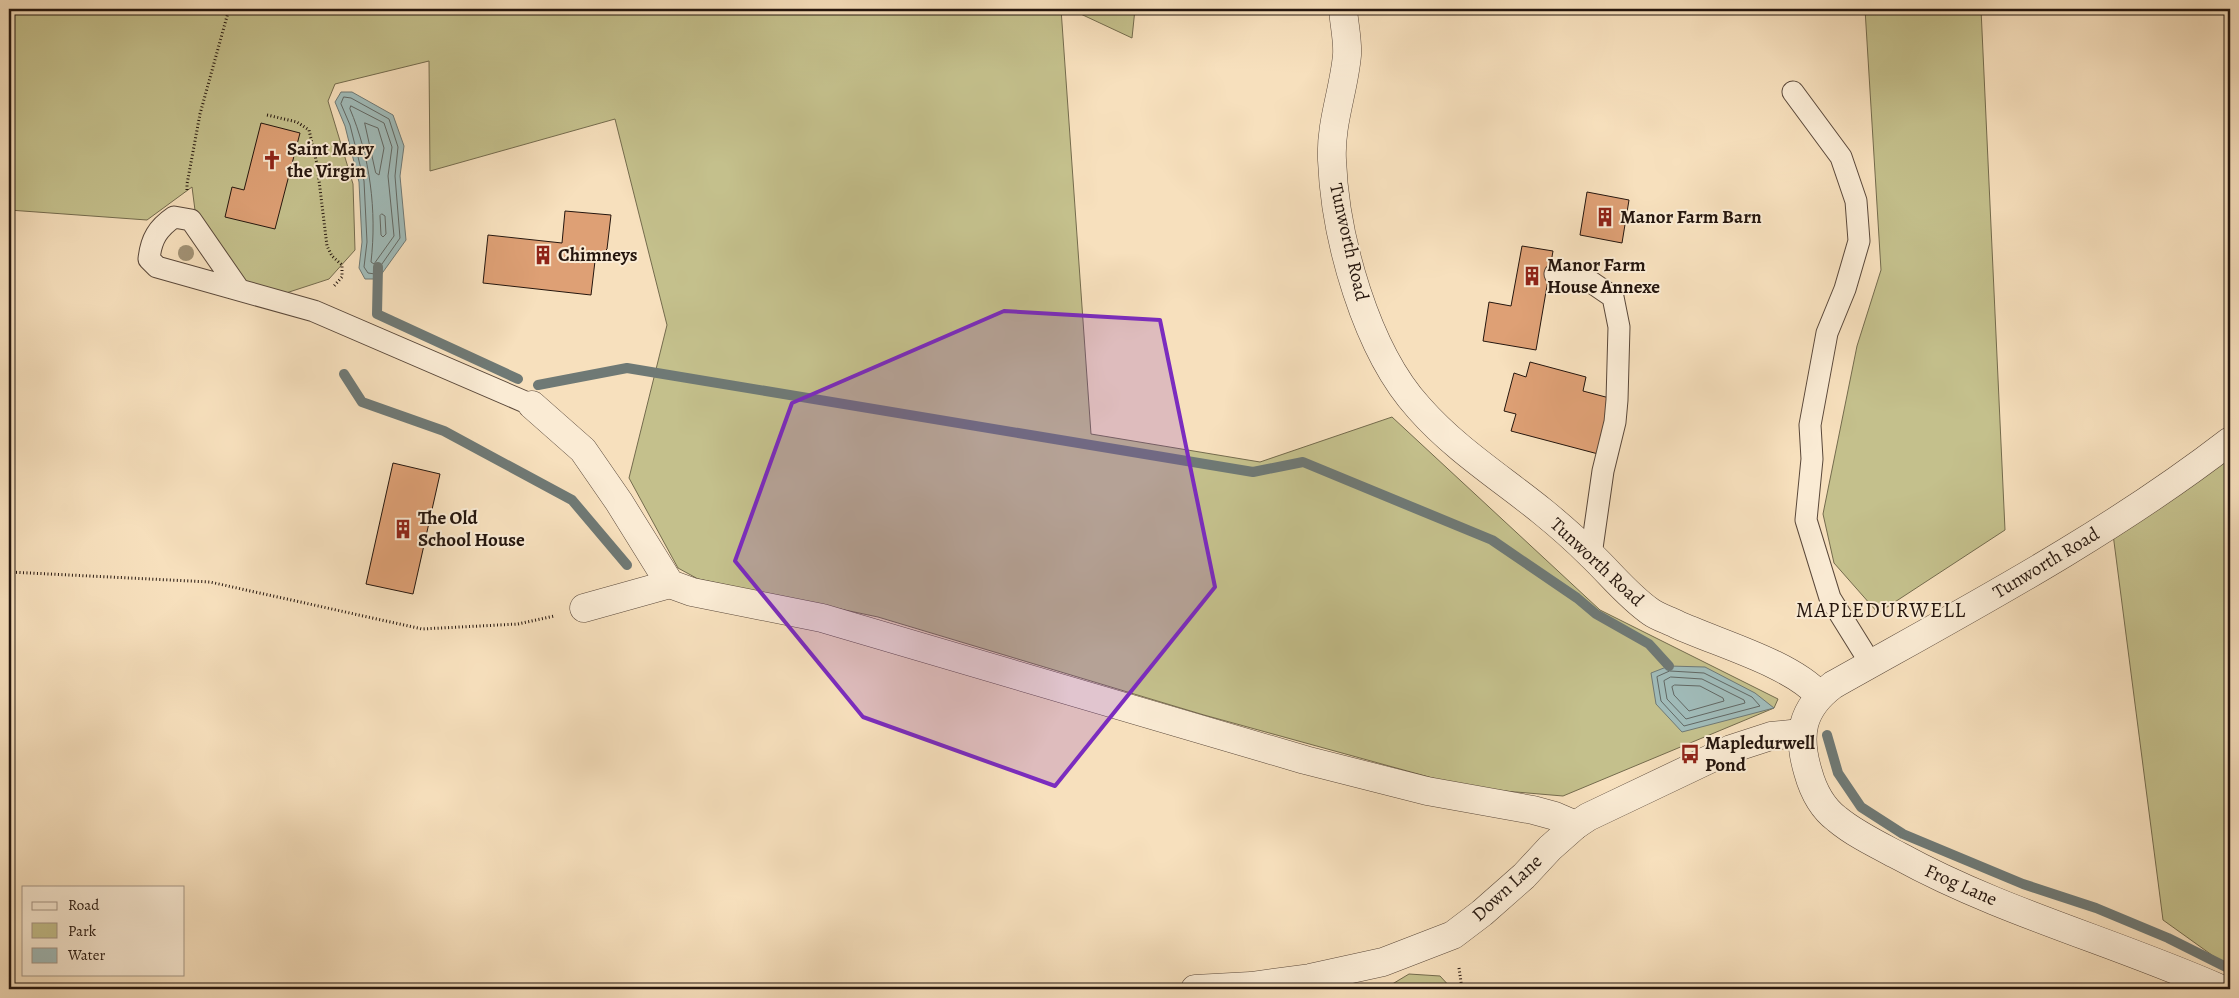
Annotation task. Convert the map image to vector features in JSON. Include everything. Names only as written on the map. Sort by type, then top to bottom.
[{"type":"street","name":"Tunworth Road","points":[[1343,9],[1347,54],[1339,97],[1332,158],[1338,210],[1357,290],[1374,339],[1392,373],[1419,409],[1484,468],[1543,512],[1591,555],[1619,585],[1652,613],[1766,661],[1810,685],[1820,695],[1871,664],[2052,562],[2205,460],[2230,441]]},
{"type":"street","points":[[532,405],[583,450],[619,502],[670,584]]},
{"type":"street","points":[[584,608],[670,584],[692,592],[822,618],[1305,760],[1427,792],[1533,810],[1555,816],[1576,825]]},
{"type":"street","name":"Frog Lane","points":[[1820,695],[1808,713],[1801,733],[1802,751],[1815,794],[1836,819],[1939,878],[2176,969],[2221,989]]},
{"type":"street","name":"Down Lane","points":[[1195,989],[1251,986],[1310,978],[1383,962],[1454,935],[1524,876],[1550,848],[1576,825],[1731,749],[1771,736],[1801,733]]},
{"type":"lane","points":[[1793,92],[1841,157],[1856,201],[1859,242],[1845,289],[1827,333],[1810,425],[1812,460],[1806,520],[1830,598],[1871,664]]},
{"type":"lane","points":[[238,288],[191,220],[174,217],[161,226],[151,244],[149,258],[157,267],[238,288],[314,311],[532,405]]},
{"type":"lane","points":[[1555,274],[1591,282],[1613,296],[1619,327],[1619,369],[1615,422],[1603,471],[1591,555]]},
{"type":"path","points":[[191,220],[187,184],[200,114],[229,9]]},
{"type":"path","points":[[267,115],[297,122],[309,130],[317,164],[327,246],[332,256],[342,265],[342,276],[314,311]]},
{"type":"path","points":[[9,572],[210,582],[422,629],[518,624],[584,608]]},
{"type":"highlighted area","points":[[1004,311],[1160,320],[1215,587],[1055,786],[863,717],[735,561],[792,403]]},
{"type":"green space","points":[[9,9],[1061,9],[1091,434],[1260,462],[1392,417],[1600,610],[1778,699],[1774,708],[1563,796],[1469,788],[1204,715],[878,617],[698,579],[678,568],[629,478],[667,325],[615,119],[430,171],[429,61],[335,84],[328,101],[353,184],[355,250],[329,279],[283,294],[241,283],[196,218],[192,187],[147,220],[9,210]]},
{"type":"green space","points":[[1070,9],[1135,9],[1132,38]]},
{"type":"green space","points":[[1865,9],[1981,9],[2005,530],[1878,613],[1834,563],[1823,514],[1857,346],[1881,270]]},
{"type":"green space","points":[[2230,455],[2230,968],[2163,920],[2113,534]]},
{"type":"green space","points":[[1409,974],[1440,976],[1452,989],[1367,989],[1389,986]]},
{"type":"water","points":[[341,92],[352,92],[393,115],[404,146],[400,176],[406,240],[378,279],[365,279],[359,268],[362,242],[359,182],[345,126],[335,102]]},
{"type":"water","points":[[1669,666],[1705,667],[1755,693],[1774,708],[1682,732],[1656,704],[1651,673]]},
{"type":"building","name":"Saint Mary the Virgin","points":[[261,123],[300,133],[275,229],[225,217],[232,187],[244,190]]},
{"type":"building","name":"Manor Farm Barn","points":[[1587,192],[1629,200],[1622,243],[1580,235]]},
{"type":"building","name":"Chimneys","points":[[565,211],[611,215],[607,249],[595,261],[591,295],[483,283],[488,235],[562,243]]},
{"type":"building","name":"Manor Farm House Annexe","points":[[1522,246],[1553,251],[1536,350],[1483,341],[1489,302],[1511,306]]},
{"type":"building","points":[[1530,362],[1586,377],[1583,391],[1617,400],[1602,455],[1511,431],[1516,414],[1504,411],[1514,373],[1526,377]]},
{"type":"building","name":"The Old School House","points":[[393,463],[440,474],[413,594],[366,584]]},
{"type":"waterway","points":[[378,267],[377,314],[518,379]]},
{"type":"waterway","points":[[538,385],[627,368],[1253,472],[1303,462],[1492,540],[1577,598],[1596,614],[1649,644],[1669,666]]},
{"type":"waterway","points":[[344,374],[362,402],[444,431],[572,500],[627,565]]},
{"type":"waterway","points":[[1827,735],[1838,773],[1861,807],[1903,834],[2023,884],[2096,908],[2168,938],[2230,969]]},
{"type":"place","name":"Saint Mary the Virgin","points":[[272,160]]},
{"type":"place","name":"Manor Farm Barn","points":[[1605,217]]},
{"type":"place","name":"Chimneys","points":[[543,255]]},
{"type":"place","name":"Manor Farm House Annexe","points":[[1532,276]]},
{"type":"place","name":"The Old School House","points":[[403,529]]},
{"type":"place","name":"Mapledurwell Pond","points":[[1690,754]]},
{"type":"district","name":"MAPLEDURWELL","points":[[1881,610]]}]
